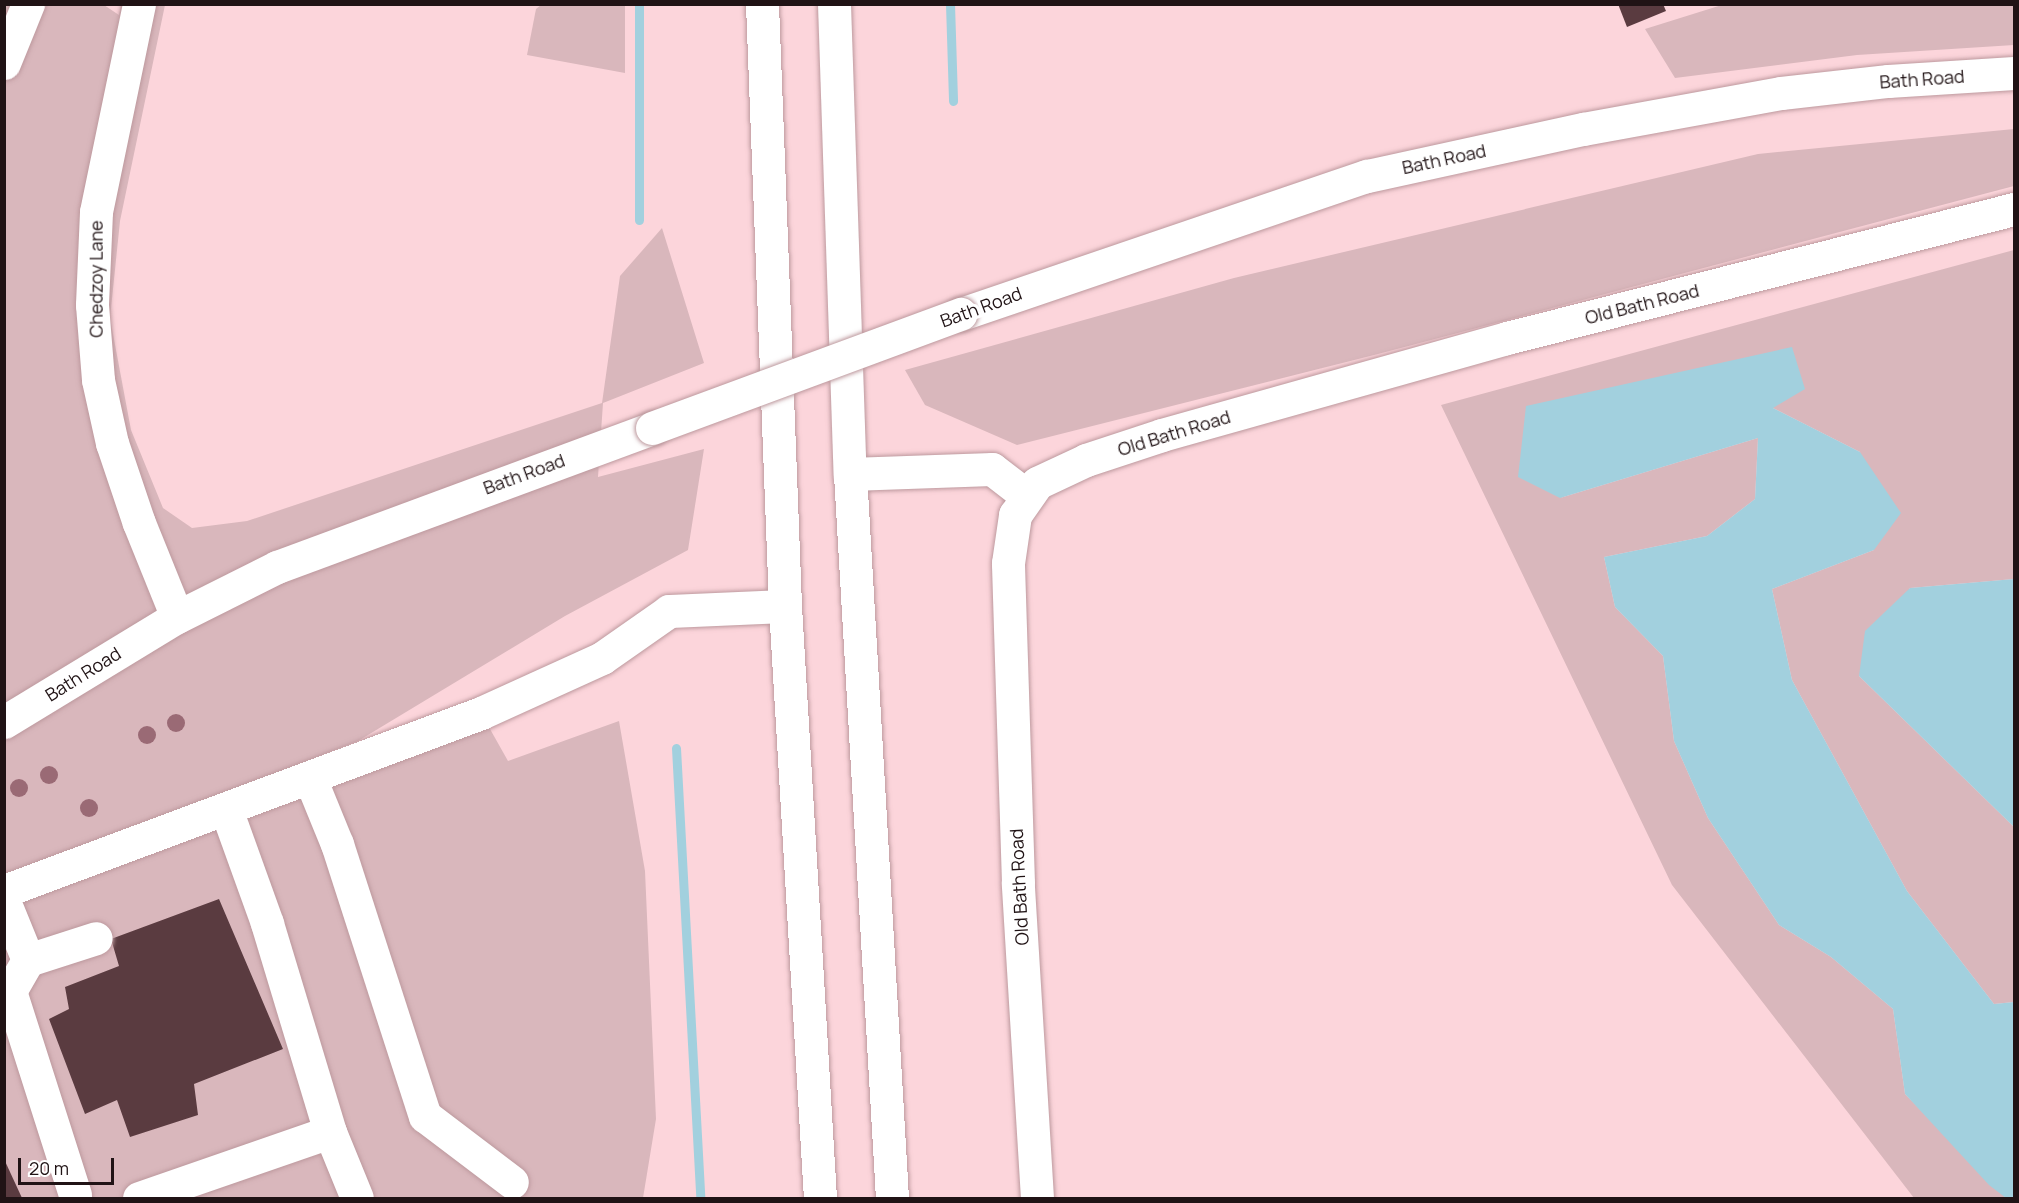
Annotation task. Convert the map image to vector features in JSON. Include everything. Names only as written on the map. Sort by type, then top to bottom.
[{"type":"main road","points":[[4,63],[28,4]]},
{"type":"main road","name":"Chedzoy Lane","points":[[139,4],[96,212],[92,305],[98,380],[112,443],[139,523],[177,617]]},
{"type":"main road","points":[[762,4],[785,606],[820,1198]]},
{"type":"main road","points":[[834,4],[850,474],[892,1198]]},
{"type":"main road","name":"Bath Road","points":[[4,722],[177,617],[277,567],[960,314],[1367,176],[1583,129],[1781,93],[1888,81],[2014,73]]},
{"type":"main road","name":"Old Bath Road","points":[[1037,1198],[1018,883],[1008,563],[1015,515],[1036,483],[1066,469],[1162,435],[1507,338],[2014,208]]},
{"type":"main road","points":[[850,474],[992,469],[1028,496]]},
{"type":"main road","points":[[4,891],[481,714],[602,658],[669,611],[785,606]]},
{"type":"main road","points":[[310,778],[337,844],[425,1116],[512,1182]]},
{"type":"main road","points":[[226,809],[267,922],[330,1132],[357,1198]]},
{"type":"main road","points":[[4,901],[28,960]]},
{"type":"main road","points":[[80,1197],[10,991],[28,960],[96,938]]},
{"type":"main road","points":[[139,1198],[330,1132]]},
{"type":"shaded area","points":[[1725,4],[2014,5],[2014,45],[1857,55],[1675,78],[1645,29]]},
{"type":"shaded area","points":[[5,5],[104,5],[119,15],[121,5],[165,5],[120,221],[110,318],[131,430],[163,508],[192,528],[247,521],[602,403],[620,276],[662,228],[704,363],[603,403],[598,477],[704,449],[688,550],[565,616],[358,741],[225,793],[481,713],[508,761],[619,721],[645,871],[656,1119],[643,1198],[5,1198]]},
{"type":"shaded area","points":[[541,5],[625,5],[625,73],[527,55],[536,9]]},
{"type":"shaded area","points":[[2014,129],[2014,186],[1378,354],[1017,445],[925,405],[905,370],[1234,278],[1758,154]]},
{"type":"shaded area","points":[[2014,250],[2014,579],[1910,588],[1859,676],[2014,827],[2014,1002],[1994,1004],[1907,891],[1792,680],[1772,589],[1874,550],[1860,452],[1773,408],[1560,498],[1758,438],[1755,499],[1707,536],[1604,557],[1615,607],[1663,656],[1674,741],[1708,818],[1779,925],[1831,957],[1893,1009],[1905,1094],[2006,1198],[1914,1198],[1672,885],[1441,405]]},
{"type":"water","points":[[1792,347],[1805,389],[1773,408],[1860,452],[1901,513],[1874,550],[1772,589],[1792,680],[1907,891],[1994,1004],[2014,1002],[2014,1198],[2006,1198],[1989,1185],[1905,1094],[1893,1009],[1831,957],[1779,925],[1708,818],[1674,741],[1663,656],[1615,607],[1604,557],[1707,536],[1755,499],[1758,438],[1560,498],[1518,477],[1526,406]]},
{"type":"water","points":[[2014,579],[2014,827],[1859,676],[1865,631],[1910,588]]},
{"type":"building","points":[[1618,4],[1663,4],[1666,11],[1627,27]]},
{"type":"building","points":[[219,899],[283,1049],[194,1084],[198,1115],[130,1137],[117,1100],[85,1114],[49,1019],[69,1009],[65,987],[119,966],[111,939]]},
{"type":"building","points":[[4,1159],[22,1198],[4,1198]]},
{"type":"waterway","points":[[639,4],[639,220]]},
{"type":"waterway","points":[[950,4],[953,101]]},
{"type":"waterway","points":[[676,748],[700,1198]]}]
